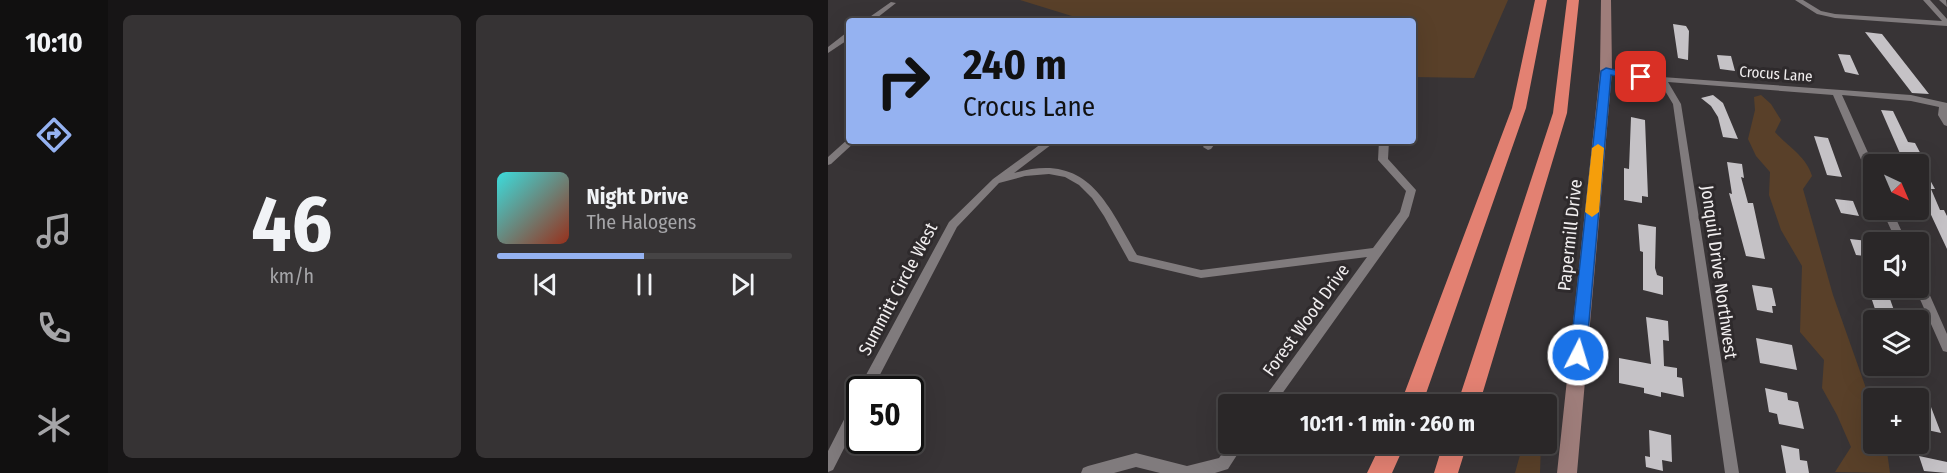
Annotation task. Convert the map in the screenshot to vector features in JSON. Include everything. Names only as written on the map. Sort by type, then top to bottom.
[{"type":"highway","points":[[1415,394],[1519,108],[1541,0]]},
{"type":"highway","points":[[1471,394],[1560,113],[1573,0]]},
{"type":"highway","points":[[1379,473],[1388,454]]},
{"type":"highway","points":[[1446,473],[1452,454]]},
{"type":"main road","name":"Papermill Drive","points":[[1567,473],[1606,71],[1606,0]]},
{"type":"street","points":[[872,18],[893,3],[878,0]]},
{"type":"street","points":[[1798,0],[1819,13],[1835,16],[1947,23]]},
{"type":"street","points":[[1926,0],[1947,23]]},
{"type":"street","points":[[1942,0],[1947,5]]},
{"type":"street","points":[[828,51],[846,37]]},
{"type":"street","name":"Crocus Lane","points":[[1606,71],[1662,80],[1911,98],[1945,106],[1942,115],[1947,123]]},
{"type":"street","name":"Jonquil Drive Northwest","points":[[1662,80],[1677,104],[1732,473]]},
{"type":"street","points":[[1836,92],[1863,154]]},
{"type":"street","points":[[828,162],[849,144]]},
{"type":"street","name":"Summitt Circle West","points":[[872,376],[953,225],[996,181],[1047,144]]},
{"type":"street","name":"Forest Wood Drive","points":[[1274,394],[1405,213],[1411,190],[1383,160],[1384,144]]},
{"type":"street","points":[[996,181],[1042,169],[1076,175],[1095,193],[1133,258],[1200,274],[1376,254]]},
{"type":"street","points":[[1925,298],[1947,347]]},
{"type":"street","points":[[828,465],[846,430]]},
{"type":"street","points":[[1088,473],[1136,460],[1187,473],[1222,464],[1230,454]]},
{"type":"shaded area","points":[[1020,0],[1508,0],[1474,78],[1416,77],[1416,18],[1078,18]]},
{"type":"shaded area","points":[[1761,95],[1771,104],[1781,120],[1775,132],[1806,163],[1812,176],[1803,189],[1833,295],[1866,388],[1863,388],[1863,454],[1887,454],[1890,473],[1835,472],[1851,447],[1822,388],[1824,360],[1800,332],[1802,266],[1781,230],[1769,195],[1770,172],[1756,156],[1748,139],[1755,110],[1754,97]]},
{"type":"shaded area","points":[[1520,454],[1541,454],[1540,473],[1515,473]]},
{"type":"building","points":[[1673,24],[1686,26],[1689,31],[1688,60],[1678,58]]},
{"type":"building","points":[[1865,32],[1882,34],[1929,94],[1912,93]]},
{"type":"building","points":[[1838,54],[1850,55],[1859,75],[1845,72]]},
{"type":"building","points":[[1717,55],[1731,56],[1735,71],[1720,69]]},
{"type":"building","points":[[1713,95],[1723,103],[1738,139],[1723,137],[1718,117],[1711,106],[1701,98]]},
{"type":"building","points":[[1881,110],[1893,111],[1908,142],[1915,143],[1921,154],[1900,154]]},
{"type":"building","points":[[1631,117],[1645,120],[1648,197],[1642,196],[1642,203],[1624,200],[1624,168],[1629,169]]},
{"type":"building","points":[[1814,136],[1828,138],[1842,177],[1827,175]]},
{"type":"building","points":[[1727,162],[1742,164],[1744,178],[1741,177],[1748,203],[1753,203],[1765,259],[1746,256],[1729,193],[1732,194]]},
{"type":"building","points":[[1929,178],[1935,189],[1931,189],[1940,210],[1944,210],[1947,216],[1947,249],[1929,211]]},
{"type":"building","points":[[1835,199],[1853,201],[1859,216],[1841,213]]},
{"type":"building","points":[[1638,224],[1656,227],[1655,268],[1657,275],[1663,277],[1663,295],[1643,290],[1643,252],[1640,251]]},
{"type":"building","points":[[1850,239],[1863,240],[1863,256],[1856,255]]},
{"type":"building","points":[[1752,285],[1772,288],[1776,306],[1772,306],[1773,313],[1757,310]]},
{"type":"building","points":[[1871,298],[1890,298],[1894,310],[1880,310],[1875,309]]},
{"type":"building","points":[[1646,317],[1668,321],[1669,341],[1663,340],[1664,366],[1677,368],[1677,377],[1682,378],[1684,397],[1661,392],[1661,397],[1644,393],[1644,388],[1619,383],[1619,358],[1651,364]]},
{"type":"building","points":[[1756,338],[1792,345],[1797,370],[1760,363]]},
{"type":"building","points":[[1765,388],[1787,393],[1788,400],[1798,402],[1804,429],[1779,424],[1777,414],[1769,412]]},
{"type":"building","points":[[1929,406],[1931,407],[1941,433],[1929,430]]},
{"type":"building","points":[[1649,430],[1671,435],[1672,462],[1662,460],[1663,471],[1646,467],[1645,456],[1650,457]]},
{"type":"building","points":[[1781,445],[1799,449],[1800,460],[1807,461],[1809,473],[1786,473]]},
{"type":"building","points":[[1919,456],[1947,462],[1947,473],[1924,471]]},
{"type":"slow traffic","points":[[1592,212],[1598,148]]},
{"type":"route","points":[[1578,355],[1606,71],[1641,77]]}]
